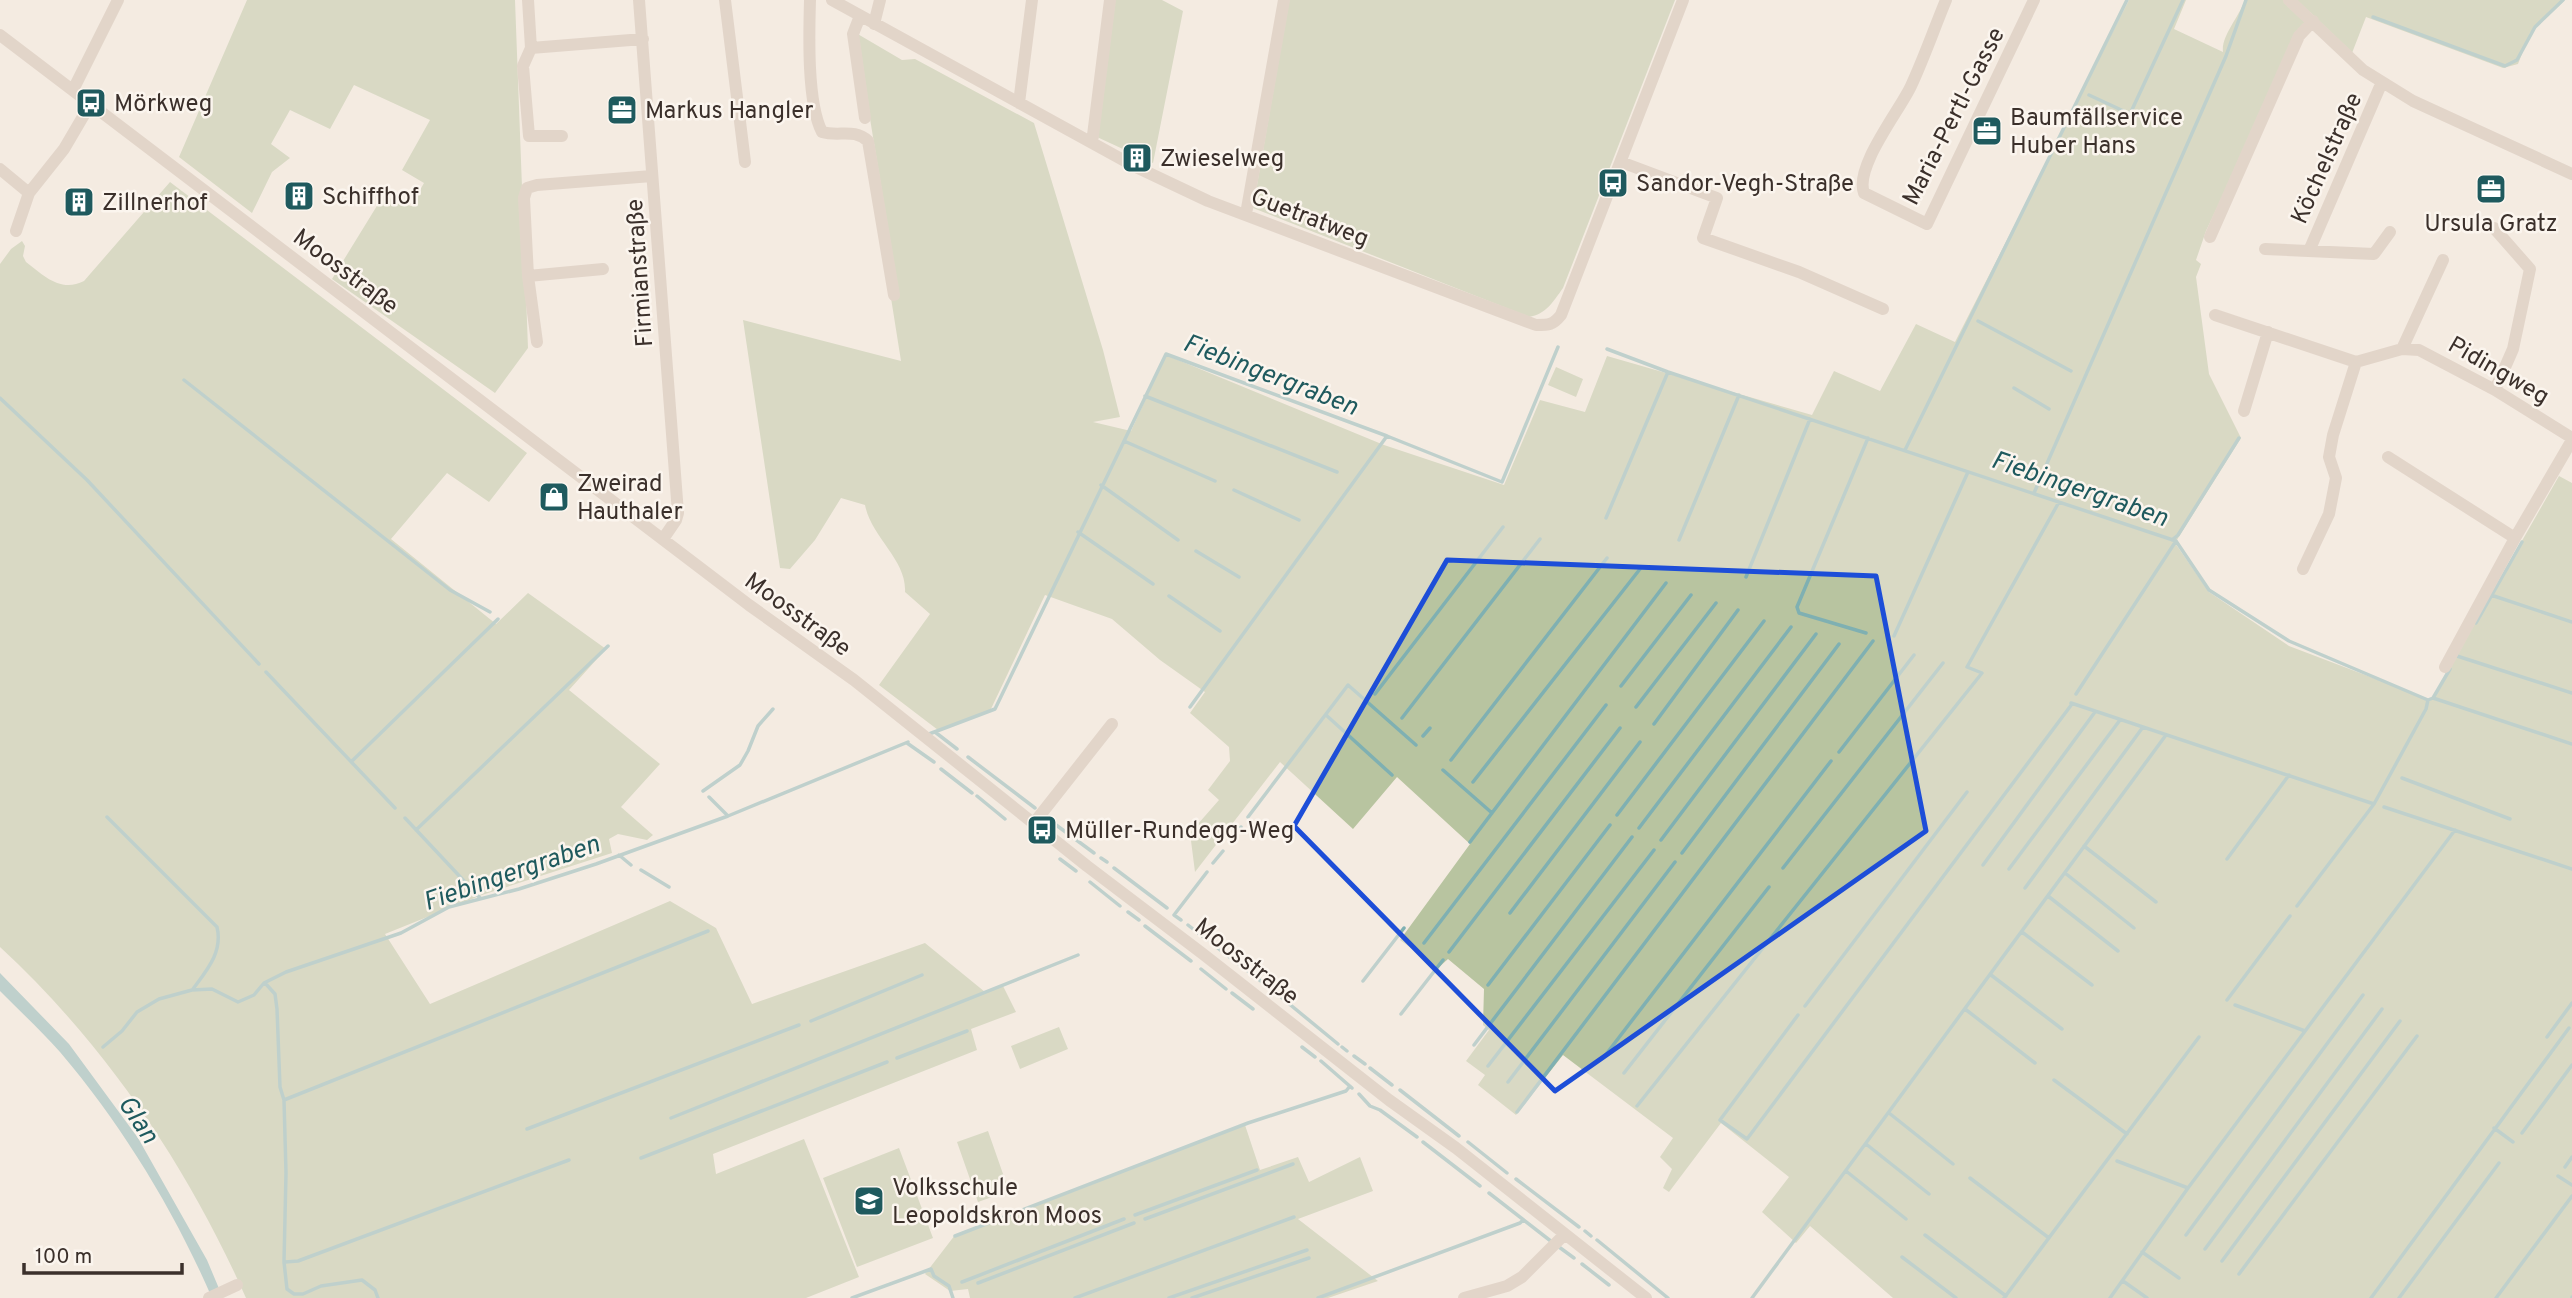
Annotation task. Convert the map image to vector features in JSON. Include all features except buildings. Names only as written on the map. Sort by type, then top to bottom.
[{"type":"street","points":[[73,90],[118,0]]},
{"type":"street","points":[[527,0],[530,48],[523,66],[529,136],[562,136]]},
{"type":"street","name":"Firmianstraße","points":[[639,0],[678,513],[663,538]]},
{"type":"street","points":[[725,0],[745,162]]},
{"type":"street","points":[[810,0],[810,65],[818,124],[822,132],[830,135],[852,132],[861,134],[868,141],[894,295]]},
{"type":"street","name":"Guetratweg","points":[[832,0],[1092,143],[1208,201],[1536,325],[1554,324],[1562,315],[1621,162]]},
{"type":"street","points":[[874,24],[880,0]]},
{"type":"street","points":[[1019,103],[1032,0]]},
{"type":"street","points":[[1092,143],[1110,0]]},
{"type":"street","points":[[1246,214],[1284,0]]},
{"type":"street","points":[[1683,0],[1621,162],[1717,198],[1703,238],[1799,272],[1883,309]]},
{"type":"street","name":"Maria-Pertl-Gasse","points":[[1946,0],[1912,85],[1878,141],[1861,183],[1864,192],[1927,224],[2034,0]]},
{"type":"street","points":[[2289,0],[2363,70],[2382,82],[2413,101],[2572,174]]},
{"type":"street","points":[[860,16],[853,34],[865,118]]},
{"type":"street","points":[[2210,237],[2299,36],[2313,21]]},
{"type":"street","name":"Moosstraße","points":[[0,35],[749,605],[853,680],[1364,1081],[1455,1148],[1646,1298]]},
{"type":"street","points":[[530,48],[643,39]]},
{"type":"street","name":"Köchelstraße","points":[[2309,251],[2382,82]]},
{"type":"street","points":[[16,232],[29,192],[64,149],[91,103]]},
{"type":"street","points":[[0,169],[29,192]]},
{"type":"street","points":[[537,342],[528,276],[524,198],[527,188],[652,176]]},
{"type":"street","points":[[2494,228],[2530,269],[2513,349],[2496,390]]},
{"type":"street","name":"Köchelstraße","points":[[2265,249],[2374,254],[2390,232]]},
{"type":"street","points":[[2402,349],[2443,260]]},
{"type":"street","points":[[528,276],[603,269]]},
{"type":"street","points":[[2215,315],[2356,362],[2333,435],[2329,457],[2336,478],[2329,514],[2304,569]]},
{"type":"street","points":[[2244,411],[2267,332]]},
{"type":"street","name":"Pidingweg","points":[[2356,362],[2402,349],[2419,351],[2438,358],[2496,390],[2572,439]]},
{"type":"street","points":[[2445,667],[2572,439]]},
{"type":"street","points":[[2388,457],[2515,538]]},
{"type":"street","points":[[1034,823],[1112,724]]},
{"type":"street","points":[[1464,1298],[1507,1286],[1522,1277],[1564,1235]]},
{"type":"street","points":[[209,1298],[235,1286]]},
{"type":"street","points":[[1621,1298],[1632,1288]]},
{"type":"highlighted area","points":[[1447,560],[1876,576],[1926,831],[1555,1091],[1294,826]]},
{"type":"green space","points":[[247,0],[515,0],[528,348],[495,393],[332,279],[383,196],[411,206],[424,183],[402,170],[430,120],[354,85],[330,129],[290,110],[271,144],[290,158],[272,172],[252,213],[179,157]]},
{"type":"green space","points":[[1114,0],[1162,0],[1183,11],[1153,163],[1097,137]]},
{"type":"green space","points":[[1289,0],[1675,0],[1563,288],[1545,310],[1529,317],[1253,208]]},
{"type":"green space","points":[[2129,0],[2186,0],[2174,29],[2223,52],[2228,33],[2245,0],[2565,0],[2530,33],[2518,64],[2503,68],[2366,17],[2352,53],[2310,12],[2206,231],[2196,260],[2201,264],[2196,277],[2209,374],[2241,438],[2175,543],[2209,592],[2289,646],[2431,700],[2559,476],[2572,483],[2572,1298],[1893,1298],[1810,1226],[1796,1243],[1762,1212],[1789,1177],[1721,1123],[1669,1192],[1663,1188],[1672,1169],[1660,1157],[1673,1138],[1563,1055],[1516,1115],[1478,1085],[1485,1075],[1466,1061],[1489,1030],[1483,1025],[1484,989],[1448,959],[1438,968],[1400,940],[1470,844],[1397,777],[1353,829],[1280,762],[1195,872],[1190,833],[1219,800],[1208,790],[1230,761],[1229,747],[1190,713],[1205,692],[1160,660],[1112,619],[1045,595],[990,711],[938,730],[879,685],[930,614],[905,592],[900,569],[874,528],[865,505],[841,498],[815,540],[790,569],[780,568],[743,320],[901,361],[891,298],[899,296],[856,33],[902,60],[915,59],[1034,123],[1103,350],[1120,417],[1093,422],[1131,431],[1166,355],[1384,445],[1504,485],[1540,400],[1585,412],[1607,356],[1812,415],[1834,371],[1880,391],[1916,324],[1955,342]]},
{"type":"green space","points":[[170,182],[527,453],[489,502],[447,473],[391,539],[496,624],[528,593],[606,649],[569,690],[660,764],[621,807],[653,835],[647,840],[618,834],[609,839],[612,853],[482,895],[385,934],[430,1004],[670,901],[716,928],[752,1004],[925,943],[985,992],[1003,986],[1016,1012],[971,1029],[977,1050],[713,1154],[716,1174],[804,1139],[859,1277],[806,1298],[246,1298],[198,1202],[141,1110],[75,1025],[0,947],[0,264],[11,249],[22,241],[26,262],[46,277],[68,285],[84,281]]},
{"type":"green space","points":[[1556,367],[1583,379],[1576,397],[1548,385]]},
{"type":"green space","points":[[1059,1027],[1068,1049],[1020,1069],[1011,1046]]},
{"type":"green space","points":[[1245,1125],[1260,1170],[1298,1157],[1309,1182],[1360,1157],[1373,1191],[1298,1219],[1378,1281],[1328,1298],[970,1298],[968,1289],[950,1291],[925,1274],[955,1235]]},
{"type":"green space","points":[[988,1131],[1009,1191],[978,1202],[957,1142]]},
{"type":"green space","points":[[899,1148],[933,1238],[857,1267],[823,1178]]},
{"type":"water","points":[[0,973],[69,1044],[138,1138],[207,1260],[223,1298],[212,1298],[164,1201],[105,1109],[60,1052],[0,991]]},
{"type":"waterway","points":[[1905,450],[2127,0]]},
{"type":"waterway","points":[[2089,95],[2130,114],[2183,0]]},
{"type":"waterway","points":[[2034,493],[2226,56],[2246,0]]},
{"type":"waterway","points":[[2373,17],[2505,66],[2517,60],[2535,27],[2563,0]]},
{"type":"waterway","points":[[1978,321],[2071,371]]},
{"type":"waterway","name":"Fiebingergraben","points":[[929,734],[995,709],[1166,354],[1502,482],[1558,347]]},
{"type":"waterway","name":"Fiebingergraben","points":[[1607,349],[1668,372],[2176,541],[2209,590],[2289,641],[2428,700],[2433,698],[2450,669]]},
{"type":"waterway","points":[[1606,518],[1668,372]]},
{"type":"waterway","points":[[184,380],[450,590],[490,612]]},
{"type":"waterway","points":[[2014,388],[2049,409]]},
{"type":"waterway","points":[[1679,540],[1739,395]]},
{"type":"waterway","points":[[1145,396],[1337,472]]},
{"type":"waterway","points":[[0,398],[87,480],[259,664]]},
{"type":"waterway","points":[[1746,577],[1810,419]]},
{"type":"waterway","points":[[1190,707],[1387,436]]},
{"type":"waterway","points":[[1866,633],[1799,613],[1797,607],[1868,438]]},
{"type":"waterway","points":[[2172,540],[2178,535],[2239,438]]},
{"type":"waterway","points":[[1124,441],[1215,481]]},
{"type":"waterway","points":[[1894,636],[1968,472]]},
{"type":"waterway","points":[[1101,485],[1178,540]]},
{"type":"waterway","points":[[1234,490],[1299,520]]},
{"type":"waterway","points":[[1637,1106],[1982,673],[1967,667],[2059,502]]},
{"type":"waterway","points":[[1375,694],[1503,527]]},
{"type":"waterway","points":[[1078,532],[1153,584]]},
{"type":"waterway","points":[[1402,718],[1540,539]]},
{"type":"waterway","points":[[2076,694],[2176,541]]},
{"type":"waterway","name":"Fiebingergraben","points":[[2476,623],[2522,542]]},
{"type":"waterway","points":[[1196,551],[1239,577]]},
{"type":"waterway","points":[[1451,760],[1607,558]]},
{"type":"waterway","points":[[1473,782],[1640,569]]},
{"type":"waterway","points":[[1470,842],[1666,583]]},
{"type":"waterway","points":[[1621,686],[1691,595]]},
{"type":"waterway","name":"Fiebingergraben","points":[[2491,595],[2572,622]]},
{"type":"waterway","points":[[1169,596],[1220,631]]},
{"type":"waterway","points":[[1636,707],[1716,603]]},
{"type":"waterway","points":[[1654,724],[1738,610]]},
{"type":"waterway","points":[[352,761],[498,619]]},
{"type":"waterway","points":[[1617,815],[1764,621]]},
{"type":"waterway","points":[[1639,828],[1791,627]]},
{"type":"waterway","points":[[1661,840],[1816,634]]},
{"type":"waterway","points":[[1517,1112],[1873,641]]},
{"type":"waterway","points":[[1682,853],[1839,644]]},
{"type":"waterway","points":[[416,830],[608,646]]},
{"type":"waterway","points":[[1839,752],[1914,655]]},
{"type":"waterway","points":[[2457,656],[2572,693]]},
{"type":"waterway","points":[[1783,868],[1943,663]]},
{"type":"waterway","points":[[266,672],[395,808]]},
{"type":"waterway","points":[[1248,817],[1348,685],[1416,745]]},
{"type":"waterway","points":[[2433,698],[2572,744]]},
{"type":"waterway","points":[[2297,906],[2374,804],[2426,709],[2428,700]]},
{"type":"waterway","points":[[2071,703],[2374,804]]},
{"type":"waterway","points":[[1798,1015],[1720,1120],[1747,1139],[2072,704]]},
{"type":"waterway","points":[[1424,943],[1606,705]]},
{"type":"waterway","points":[[703,791],[740,765],[758,726],[773,709]]},
{"type":"waterway","points":[[1983,865],[2095,712]]},
{"type":"waterway","points":[[1326,715],[1392,775]]},
{"type":"waterway","points":[[2009,869],[2120,720]]},
{"type":"waterway","points":[[2025,888],[2143,727]]},
{"type":"waterway","points":[[1423,736],[1430,728]]},
{"type":"waterway","points":[[1449,952],[1620,728]]},
{"type":"waterway","points":[[935,732],[957,749]]},
{"type":"waterway","points":[[1752,1298],[2166,735]]},
{"type":"waterway","name":"Fiebingergraben","points":[[103,1047],[122,1031],[137,1012],[159,999],[192,990],[212,989],[238,1002],[254,995],[264,983],[286,972],[401,933],[449,907],[519,889],[596,864],[728,816],[908,742]]},
{"type":"waterway","points":[[1510,913],[1640,742]]},
{"type":"waterway","points":[[907,743],[934,762]]},
{"type":"waterway","points":[[968,757],[1035,808]]},
{"type":"waterway","points":[[1604,1057],[1831,761]]},
{"type":"waterway","points":[[941,769],[972,793]]},
{"type":"waterway","points":[[1443,770],[1492,813]]},
{"type":"waterway","points":[[2227,859],[2289,775]]},
{"type":"waterway","points":[[2402,778],[2510,819]]},
{"type":"waterway","points":[[1805,1006],[1967,792]]},
{"type":"waterway","points":[[977,796],[1005,819]]},
{"type":"waterway","points":[[709,797],[727,815]]},
{"type":"waterway","points":[[2384,807],[2572,869]]},
{"type":"waterway","points":[[107,817],[217,927],[216,953],[193,989]]},
{"type":"waterway","points":[[405,818],[480,898]]},
{"type":"waterway","points":[[1048,819],[1094,853]]},
{"type":"waterway","points":[[1488,985],[1610,825]]},
{"type":"waterway","points":[[1230,841],[1241,827]]},
{"type":"waterway","points":[[2110,1298],[2188,1188],[2455,830]]},
{"type":"waterway","points":[[1474,1045],[1632,837]]},
{"type":"waterway","points":[[2084,846],[2156,902]]},
{"type":"waterway","points":[[1488,1066],[1654,850]]},
{"type":"waterway","points":[[1213,863],[1223,851]]},
{"type":"waterway","points":[[619,855],[631,865]]},
{"type":"waterway","points":[[1101,858],[1107,862]]},
{"type":"waterway","points":[[1060,859],[1076,871]]},
{"type":"waterway","points":[[1508,1082],[1675,862]]},
{"type":"waterway","points":[[1114,868],[1167,908]]},
{"type":"waterway","points":[[641,870],[669,887]]},
{"type":"waterway","points":[[1181,920],[1174,915],[1207,872]]},
{"type":"waterway","points":[[2065,873],[2134,928]]},
{"type":"waterway","points":[[1090,882],[1120,906]]},
{"type":"waterway","points":[[1624,1073],[1769,887]]},
{"type":"waterway","points":[[2048,896],[2118,951]]},
{"type":"waterway","points":[[1128,912],[1139,920]]},
{"type":"waterway","points":[[2227,1000],[2290,916]]},
{"type":"waterway","points":[[1188,925],[1207,940]]},
{"type":"waterway","points":[[1145,926],[1191,961]]},
{"type":"waterway","points":[[1363,981],[1404,928]]},
{"type":"waterway","points":[[284,1100],[708,931]]},
{"type":"waterway","points":[[2022,932],[2092,985]]},
{"type":"waterway","points":[[1214,945],[1231,958]]},
{"type":"waterway","points":[[671,1118],[1078,955]]},
{"type":"waterway","points":[[1401,1014],[1443,960]]},
{"type":"waterway","points":[[1239,964],[1276,993]]},
{"type":"waterway","points":[[1201,969],[1226,989]]},
{"type":"waterway","points":[[811,1021],[922,975]]},
{"type":"waterway","points":[[1991,975],[2062,1029]]},
{"type":"waterway","points":[[265,983],[275,994],[280,1087],[284,1100],[284,1262],[287,1289],[294,1294],[303,1294],[321,1286],[362,1280],[375,1290],[378,1298]]},
{"type":"waterway","points":[[1232,993],[1253,1009]]},
{"type":"waterway","points":[[2186,1235],[2363,995]]},
{"type":"waterway","points":[[1282,998],[1338,1044]]},
{"type":"waterway","points":[[2547,1037],[2572,1003]]},
{"type":"waterway","points":[[2235,1005],[2305,1031]]},
{"type":"waterway","points":[[1965,1009],[2035,1063]]},
{"type":"waterway","points":[[2205,1249],[2382,1009]]},
{"type":"waterway","points":[[2222,1261],[2400,1021]]},
{"type":"waterway","points":[[527,1129],[799,1025]]},
{"type":"waterway","points":[[2371,1298],[2569,1028]]},
{"type":"waterway","points":[[897,1058],[967,1031]]},
{"type":"waterway","points":[[2239,1274],[2417,1036]]},
{"type":"waterway","points":[[2004,1298],[2199,1037]]},
{"type":"waterway","points":[[1302,1047],[1315,1057]]},
{"type":"waterway","points":[[1342,1047],[1347,1051]]},
{"type":"waterway","points":[[1354,1056],[1365,1064]]},
{"type":"waterway","points":[[1321,1061],[1352,1088]]},
{"type":"waterway","points":[[641,1158],[887,1062]]},
{"type":"waterway","points":[[2522,1133],[2572,1065]]},
{"type":"waterway","points":[[1370,1068],[1392,1085]]},
{"type":"waterway","points":[[2054,1080],[2127,1134]]},
{"type":"waterway","points":[[955,1236],[1248,1123],[1346,1091],[1350,1086]]},
{"type":"waterway","points":[[1400,1090],[1459,1136]]},
{"type":"waterway","points":[[1359,1094],[1370,1106],[1380,1110],[1417,1137]]},
{"type":"waterway","points":[[1889,1113],[1953,1164]]},
{"type":"waterway","points":[[2494,1128],[2513,1142]]},
{"type":"waterway","points":[[1423,1142],[1480,1186]]},
{"type":"waterway","points":[[1468,1142],[1507,1173]]},
{"type":"waterway","points":[[1866,1144],[1929,1194]]},
{"type":"waterway","points":[[2565,1167],[2572,1157]]},
{"type":"waterway","points":[[285,1262],[298,1261],[569,1160]]},
{"type":"waterway","points":[[2117,1161],[2188,1188]]},
{"type":"waterway","points":[[2399,1298],[2499,1163]]},
{"type":"waterway","points":[[1145,1219],[1293,1164]]},
{"type":"waterway","points":[[1135,1215],[1257,1170]]},
{"type":"waterway","points":[[1846,1171],[1906,1219]]},
{"type":"waterway","points":[[2558,1176],[2572,1185]]},
{"type":"waterway","points":[[1970,1178],[2049,1238]]},
{"type":"waterway","points":[[1516,1179],[1579,1227]]},
{"type":"waterway","points":[[1489,1193],[1552,1242]]},
{"type":"waterway","points":[[2496,1298],[2572,1196]]},
{"type":"waterway","points":[[1075,1298],[1294,1217]]},
{"type":"waterway","points":[[962,1282],[1124,1219]]},
{"type":"waterway","points":[[1318,1298],[1523,1220]]},
{"type":"waterway","points":[[978,1283],[1134,1223]]},
{"type":"waterway","points":[[1585,1231],[1591,1236]]},
{"type":"waterway","points":[[1925,1235],[2006,1296]]},
{"type":"waterway","points":[[1597,1240],[1668,1298]]},
{"type":"waterway","points":[[1559,1247],[1574,1258]]},
{"type":"waterway","points":[[1169,1298],[1307,1250]]},
{"type":"waterway","points":[[2142,1252],[2179,1278]]},
{"type":"waterway","points":[[1902,1257],[1956,1298]]},
{"type":"waterway","points":[[1192,1298],[1309,1258]]},
{"type":"waterway","points":[[1582,1264],[1609,1285]]},
{"type":"waterway","points":[[852,1298],[931,1269],[934,1276],[949,1286],[953,1298]]},
{"type":"waterway","points":[[2123,1281],[2147,1298]]},
{"type":"place","name":"Mörkweg","points":[[91,103]]},
{"type":"place","name":"Markus Hangler","points":[[622,110]]},
{"type":"place","name":"Baumfällservice Huber Hans","points":[[1987,131]]},
{"type":"place","name":"Zwieselweg","points":[[1137,158]]},
{"type":"place","name":"Sandor-Vegh-Straße","points":[[1613,183]]},
{"type":"place","name":"Ursula Gratz","points":[[2491,189]]},
{"type":"place","name":"Schiffhof","points":[[299,196]]},
{"type":"place","name":"Zillnerhof","points":[[79,202]]},
{"type":"place","name":"Zweirad Hauthaler","points":[[554,497]]},
{"type":"place","name":"Müller-Rundegg-Weg","points":[[1042,830]]},
{"type":"place","name":"Volksschule Leopoldskron Moos","points":[[869,1201]]},
{"type":"water label","name":"Glan","points":[[139,1119]]}]
